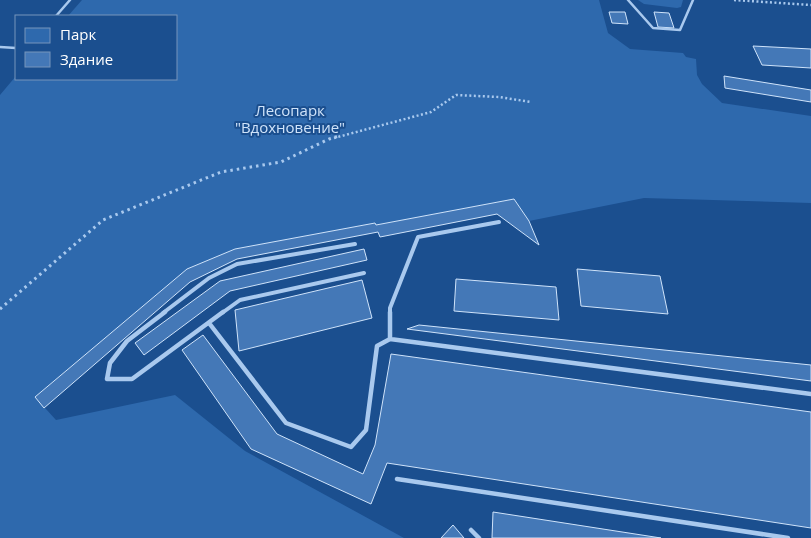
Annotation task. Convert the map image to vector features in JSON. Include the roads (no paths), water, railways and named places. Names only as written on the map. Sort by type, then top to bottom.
[{"type":"lane","points":[[57,15],[70,0]]},
{"type":"lane","points":[[628,0],[654,28],[680,30],[693,0]]},
{"type":"lane","points":[[0,47],[15,48]]},
{"type":"lane","points":[[390,339],[390,308],[418,237],[499,222]]},
{"type":"lane","points":[[355,244],[237,264],[209,278],[127,341],[110,363],[107,378],[132,378],[240,300],[364,273]]},
{"type":"lane","points":[[209,323],[286,423],[351,447],[366,430],[377,346],[390,339],[811,394]]},
{"type":"lane","points":[[397,479],[788,538]]},
{"type":"lane","points":[[471,530],[479,538]]},
{"type":"park label","name":"Лесопарк \"Вдохновение\"","points":[[290,118]]}]
